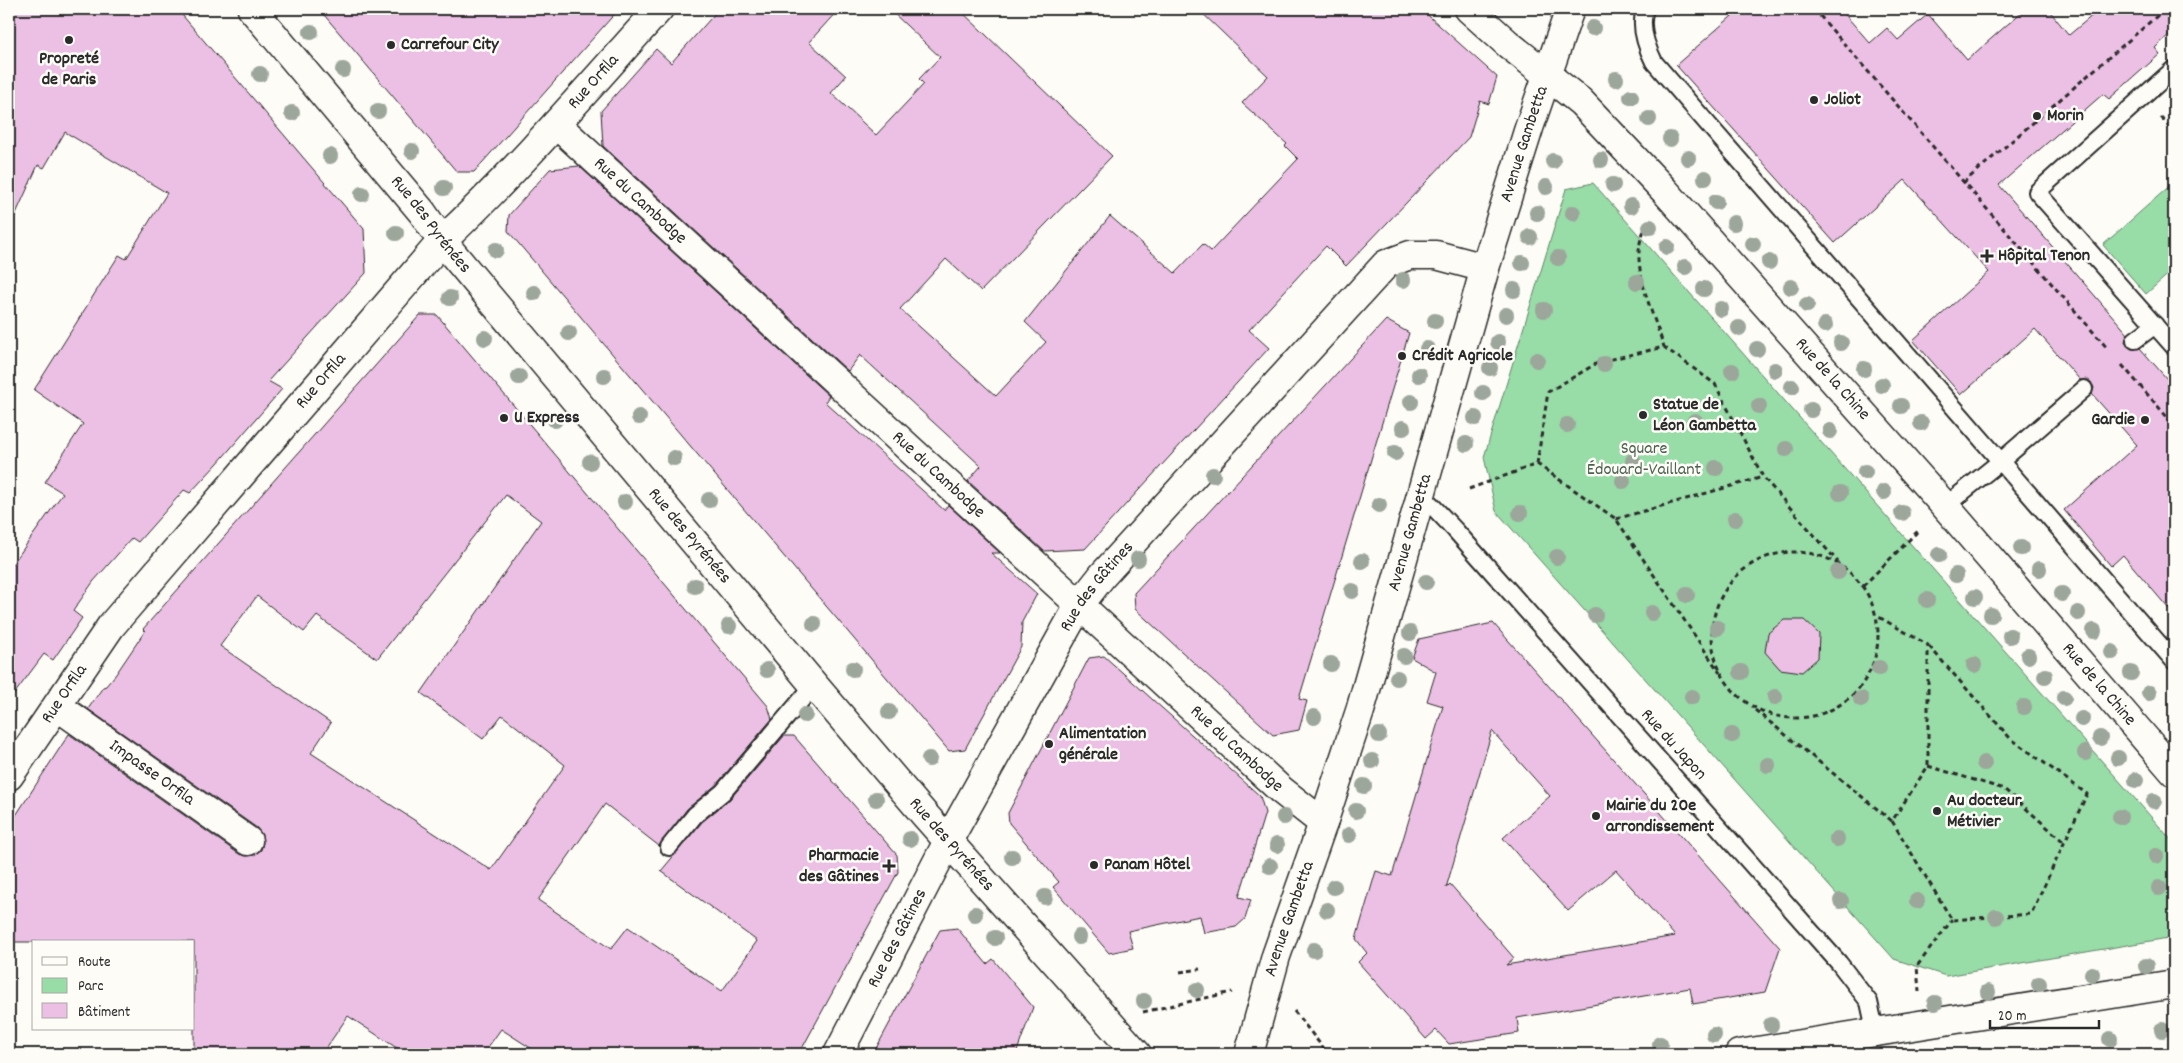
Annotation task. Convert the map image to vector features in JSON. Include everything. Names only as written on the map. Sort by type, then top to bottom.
[{"type":"street","name":"Rue des Pyrénées","points":[[252,9],[422,212],[442,241],[814,685],[948,841],[1137,1054]]},
{"type":"street","name":"Rue Orfila","points":[[9,776],[111,626],[442,241],[481,205],[659,9]]},
{"type":"street","name":"Rue de la Chine","points":[[1469,9],[1581,102],[1666,191],[1945,506],[2174,772]]},
{"type":"street","name":"Avenue Gambetta","points":[[1249,1054],[1276,956],[1360,711],[1485,268],[1570,9]]},
{"type":"street","name":"Rue du Cambodge","points":[[556,124],[1281,790],[1323,823]]},
{"type":"street","name":"Rue des Gâtines","points":[[838,1054],[948,841],[1080,604],[1102,576],[1386,264],[1410,255],[1436,255],[1485,268]]},
{"type":"street","name":"Impasse Orfila","points":[[56,706],[248,841]]},
{"type":"street","points":[[1754,1053],[2174,984]]},
{"type":"lane","points":[[1645,9],[1643,14],[1645,43],[1654,62],[2174,661]]},
{"type":"lane","points":[[2174,69],[2038,192],[2174,347]]},
{"type":"lane","points":[[2135,340],[2155,325]]},
{"type":"lane","points":[[1945,506],[2001,461],[2084,389]]},
{"type":"lane","name":"Rue du Japon","points":[[1422,495],[1474,551],[1839,963],[1869,1002],[1876,1034]]},
{"type":"lane","points":[[669,846],[695,815],[723,792],[814,685]]},
{"type":"path","points":[[1814,9],[2110,351]]},
{"type":"path","points":[[1964,183],[2165,9]]},
{"type":"path","points":[[1644,231],[1641,236],[1638,266],[1664,347],[1715,384],[1764,477],[1839,564]]},
{"type":"path","points":[[1537,464],[1548,392],[1599,362],[1664,347]]},
{"type":"path","points":[[2116,358],[2174,425]]},
{"type":"path","points":[[1469,488],[1537,464]]},
{"type":"path","points":[[1537,464],[1616,519],[1727,684],[1738,696],[1892,821],[1952,920]]},
{"type":"path","points":[[1616,519],[1764,477]]},
{"type":"path","points":[[1863,586],[1945,506]]},
{"type":"path","points":[[1727,684],[1714,658],[1712,630],[1718,602],[1734,578],[1756,561],[1784,552],[1813,553],[1839,564],[1852,573],[1872,600],[1877,615],[1879,644],[1871,671],[1855,694],[1832,710],[1806,718],[1778,717],[1751,706]]},
{"type":"path","points":[[1877,615],[1928,645],[2010,738],[2087,794],[2032,914],[1952,920],[1917,966],[1919,994],[1911,995]]},
{"type":"path","points":[[1892,821],[1928,766],[1928,645]]},
{"type":"path","points":[[1928,766],[2004,789],[2065,843]]},
{"type":"path","points":[[1180,972],[1200,969]]},
{"type":"path","points":[[1138,1013],[1236,991]]},
{"type":"path","points":[[1291,1007],[1328,1054]]},
{"type":"green space","points":[[2174,182],[2174,269],[2146,294],[2103,245]]},
{"type":"green space","name":"Square Édouard-Vaillant","points":[[1593,183],[2174,843],[2174,937],[1946,976],[1894,959],[1496,511],[1484,457],[1566,189]]},
{"type":"building","points":[[9,9],[177,9],[364,229],[366,273],[268,381],[282,389],[217,464],[190,493],[184,490],[138,542],[132,538],[93,582],[73,611],[82,618],[53,660],[44,654],[9,701],[9,569],[63,493],[45,482],[83,424],[34,390],[119,255],[126,259],[167,193],[65,132],[44,168],[38,165],[9,229]]},
{"type":"building","points":[[319,9],[619,9],[474,172],[457,172]]},
{"type":"building","points":[[719,9],[839,9],[809,42],[846,76],[831,93],[876,135],[924,84],[919,79],[940,57],[889,9],[959,9],[1112,156],[981,291],[946,259],[900,309],[996,396],[1046,342],[1025,322],[1110,216],[1175,273],[1203,244],[1211,251],[1298,159],[1285,146],[1287,144],[1242,103],[1268,76],[1198,9],[1421,9],[1497,77],[1489,104],[1480,101],[1469,137],[1346,266],[1326,246],[1249,330],[1269,348],[1085,549],[1044,551],[968,481],[981,466],[860,355],[848,371],[603,146],[601,111],[656,49],[671,63]]},
{"type":"building","points":[[1740,9],[1840,9],[1870,43],[1887,28],[1898,40],[1928,14],[1967,60],[2025,9],[2048,9],[2069,35],[2100,9],[2174,9],[2174,30],[2155,48],[2160,54],[2109,99],[2103,94],[1999,185],[2128,334],[2125,341],[2127,346],[2132,349],[2140,348],[2174,387],[2174,615],[2123,555],[2111,566],[2064,510],[2137,445],[2092,394],[2094,388],[2091,382],[2087,379],[2080,380],[2035,329],[1961,395],[1913,340],[1989,272],[1905,180],[1835,243],[1676,65]]},
{"type":"building","points":[[579,166],[829,396],[825,402],[944,510],[948,505],[1000,553],[991,553],[1037,594],[1022,622],[1021,647],[965,749],[949,751],[508,231],[509,215],[550,169]]},
{"type":"building","points":[[420,315],[437,315],[768,706],[772,719],[716,785],[687,809],[659,846],[605,804],[538,900],[611,949],[628,927],[722,991],[757,941],[661,871],[702,822],[730,799],[784,736],[794,736],[897,855],[898,872],[799,1054],[540,1054],[501,1029],[483,1054],[406,1054],[348,1016],[322,1054],[194,1054],[195,940],[32,940],[32,942],[9,942],[9,826],[69,734],[239,854],[246,856],[254,855],[261,850],[263,843],[262,835],[257,828],[88,709],[103,687],[116,674],[145,631],[143,629]],"holes":[[[506,495],[541,521],[421,693],[483,739],[502,715],[565,765],[491,870],[311,753],[331,723],[220,646],[257,596],[304,632],[317,616],[377,659]]]},
{"type":"building","points":[[1386,320],[1409,333],[1299,699],[1307,701],[1299,730],[1273,735],[1135,609],[1134,593]]},
{"type":"building","points":[[1784,620],[1804,620],[1819,634],[1818,658],[1802,672],[1780,669],[1765,652],[1768,633]]},
{"type":"building","name":"Mairie du 20e arrondissement","points":[[1493,623],[1780,948],[1765,992],[1693,1004],[1690,988],[1517,1018],[1519,1033],[1449,1044],[1436,1030],[1426,1039],[1358,962],[1367,953],[1356,939],[1376,871],[1392,876],[1443,706],[1427,701],[1436,672],[1412,658],[1419,639]],"holes":[[[1492,731],[1550,796],[1503,838],[1528,867],[1568,911],[1616,870],[1675,936],[1506,965],[1514,958],[1450,884],[1446,888]]]},
{"type":"building","points":[[1104,656],[1260,796],[1265,813],[1239,897],[1251,900],[1245,919],[1236,927],[1204,933],[1200,916],[1128,931],[1133,948],[1109,953],[1053,887],[1059,882],[1009,823],[1008,813],[1089,658]]},
{"type":"building","points":[[957,928],[987,964],[993,959],[1033,1007],[1016,1054],[873,1054],[940,930]]},
{"type":"place","name":"Propreté de Paris","points":[[69,40]]},
{"type":"place","name":"Carrefour City","points":[[391,45]]},
{"type":"place","name":"Joliot","points":[[1814,100]]},
{"type":"place","name":"Morin","points":[[2037,116]]},
{"type":"place","name":"Hôpital Tenon","points":[[1987,256]]},
{"type":"place","name":"Crédit Agricole","points":[[1402,356]]},
{"type":"place","name":"Statue de Léon Gambetta","points":[[1643,415]]},
{"type":"place","name":"U Express","points":[[504,418]]},
{"type":"place","name":"Gardie","points":[[2145,420]]},
{"type":"place","name":"Alimentation générale","points":[[1049,744]]},
{"type":"place","name":"Au docteur Métivier","points":[[1937,811]]},
{"type":"place","name":"Mairie du 20e arrondissement","points":[[1596,816]]},
{"type":"place","name":"Panam Hôtel","points":[[1094,865]]},
{"type":"place","name":"Pharmacie des Gâtines","points":[[889,866]]}]
